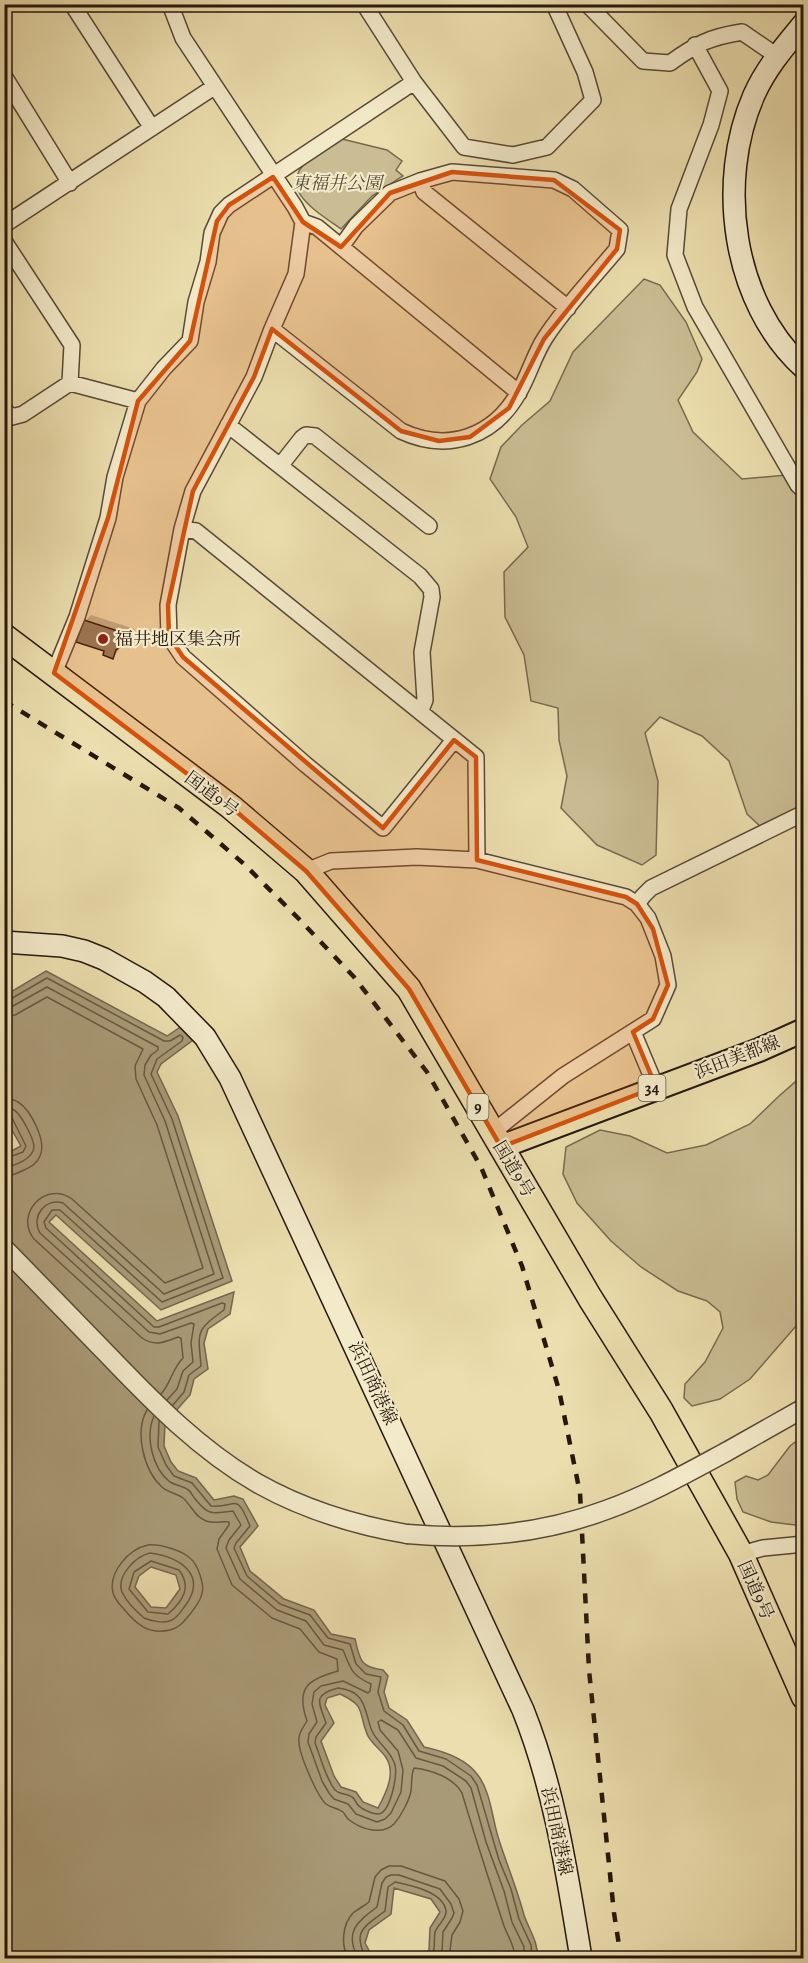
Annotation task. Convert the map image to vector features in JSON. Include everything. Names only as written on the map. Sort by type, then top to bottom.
[{"type":"highway","name":"国道9号","points":[[4,636],[231,807],[306,872],[409,989],[590,1298],[661,1411],[741,1554],[804,1697]]},
{"type":"main road","points":[[804,23],[777,56],[754,96],[740,140],[734,177],[735,215],[741,256],[753,295],[773,331],[804,368]]},
{"type":"main road","name":"浜田商港線","points":[[4,942],[51,944],[84,951],[114,964],[145,982],[165,997],[205,1037],[230,1078],[369,1374],[534,1736],[553,1802],[581,1959]]},
{"type":"main road","name":"浜田美都線","points":[[497,1140],[656,1087],[759,1050],[804,1030]]},
{"type":"street","points":[[72,4],[152,128]]},
{"type":"street","points":[[170,4],[183,38],[303,222],[317,227],[519,393]]},
{"type":"street","points":[[364,4],[414,82],[464,147],[513,155],[547,147],[593,100],[585,72],[554,4]]},
{"type":"street","points":[[587,4],[644,61],[670,63],[695,45],[719,36],[742,32],[777,56]]},
{"type":"street","points":[[695,45],[720,91],[711,125],[679,209],[675,255],[695,307],[804,491]]},
{"type":"street","points":[[4,76],[70,183]]},
{"type":"street","points":[[54,673],[77,617],[108,518],[115,477],[138,401],[164,368],[190,341],[196,302],[208,262],[212,233],[221,213],[229,205],[414,82]]},
{"type":"street","points":[[4,225],[214,87]]},
{"type":"street","points":[[272,329],[401,431],[425,440],[455,440],[470,437],[483,430],[508,408],[519,393],[544,339],[617,249],[620,230],[573,189],[554,180],[452,172],[390,193],[356,226],[341,248]]},
{"type":"street","points":[[420,181],[424,192],[568,308]]},
{"type":"street","points":[[303,222],[296,274],[254,377],[193,491],[182,529],[168,605],[169,636],[183,657],[305,764],[383,828],[454,740]]},
{"type":"street","points":[[4,242],[72,345],[70,382]]},
{"type":"street","points":[[4,410],[12,417],[23,414],[70,382],[138,401]]},
{"type":"street","points":[[228,425],[420,576],[430,589],[432,597],[422,652],[425,700],[420,712]]},
{"type":"street","points":[[279,465],[302,438],[306,435],[315,436],[429,526]]},
{"type":"street","points":[[182,529],[196,531],[476,757],[477,860]]},
{"type":"street","points":[[637,904],[651,888],[804,813]]},
{"type":"street","points":[[306,872],[331,861],[417,857],[477,860],[626,897],[644,911],[663,956],[668,985],[653,1019],[563,1076],[497,1140]]},
{"type":"street","points":[[633,1032],[656,1087]]},
{"type":"street","points":[[4,1248],[146,1394],[218,1458],[279,1495],[321,1512],[369,1527],[407,1534],[443,1536],[502,1535],[551,1527],[604,1511],[646,1494],[804,1408]]},
{"type":"street","points":[[741,1554],[763,1548],[804,1544]]},
{"type":"highlighted area","points":[[452,172],[554,180],[620,230],[617,249],[544,339],[509,408],[470,437],[439,441],[401,431],[272,329],[254,377],[193,491],[168,605],[169,636],[183,657],[383,828],[454,740],[476,757],[477,860],[626,897],[637,904],[653,929],[668,985],[653,1019],[633,1032],[656,1087],[501,1147],[409,989],[306,871],[231,807],[54,673],[108,518],[138,401],[190,341],[217,221],[229,205],[273,177],[303,222],[341,247],[390,193]]},
{"type":"green space","name":"東福井公園","points":[[342,139],[387,150],[402,161],[396,170],[403,176],[372,196],[341,229],[303,199],[296,180],[300,170],[310,159]]},
{"type":"green space","points":[[644,279],[660,285],[686,322],[702,359],[697,372],[678,400],[693,432],[742,479],[787,475],[803,500],[803,806],[761,827],[747,814],[729,761],[702,736],[660,717],[645,733],[658,781],[656,855],[642,865],[597,845],[561,808],[567,776],[559,740],[558,708],[531,701],[524,655],[505,617],[504,572],[528,547],[516,517],[490,479],[501,447],[550,401],[573,352]]},
{"type":"green space","points":[[803,1075],[803,1318],[750,1379],[720,1399],[692,1406],[684,1398],[685,1384],[705,1362],[723,1328],[720,1312],[707,1301],[678,1291],[641,1267],[611,1241],[577,1203],[563,1174],[566,1147],[600,1130],[630,1136],[667,1153],[706,1145],[750,1124]]},
{"type":"green space","points":[[803,1436],[803,1526],[771,1522],[743,1512],[737,1499],[735,1482],[746,1476],[758,1480],[768,1475],[790,1446]]},
{"type":"water","points":[[46,971],[167,1036],[182,1026],[193,1040],[161,1064],[157,1072],[178,1116],[232,1281],[161,1310],[56,1215],[49,1222],[157,1321],[234,1292],[230,1314],[208,1329],[204,1343],[208,1369],[194,1379],[190,1395],[165,1423],[164,1446],[171,1462],[178,1471],[196,1478],[214,1500],[234,1496],[243,1499],[258,1526],[240,1547],[250,1571],[284,1599],[314,1610],[331,1634],[355,1639],[362,1661],[370,1667],[383,1670],[388,1676],[384,1692],[389,1708],[407,1720],[424,1747],[460,1759],[477,1774],[488,1797],[499,1840],[535,1941],[538,1958],[420,1958],[429,1950],[430,1928],[440,1912],[431,1899],[394,1888],[391,1914],[369,1930],[365,1943],[372,1956],[376,1958],[5,1958],[4,1155],[21,1146],[5,1118],[4,996]],"holes":[[[151,1567],[176,1575],[180,1589],[166,1608],[151,1607],[135,1587],[139,1576]],[[340,1694],[358,1706],[368,1737],[388,1762],[389,1782],[378,1808],[363,1802],[356,1792],[341,1787],[334,1776],[321,1741],[334,1723],[325,1705],[327,1698]]]},
{"type":"building","name":"福井地区集会所","points":[[84,620],[130,635],[127,646],[123,645],[116,650],[113,659],[103,655],[104,651],[76,642]]},
{"type":"railway","points":[[4,701],[179,808],[244,864],[354,977],[427,1072],[481,1167],[522,1266],[559,1390],[580,1493],[589,1670],[614,1913],[621,1958]]},
{"type":"place","name":"福井地区集会所","points":[[103,639]]}]
